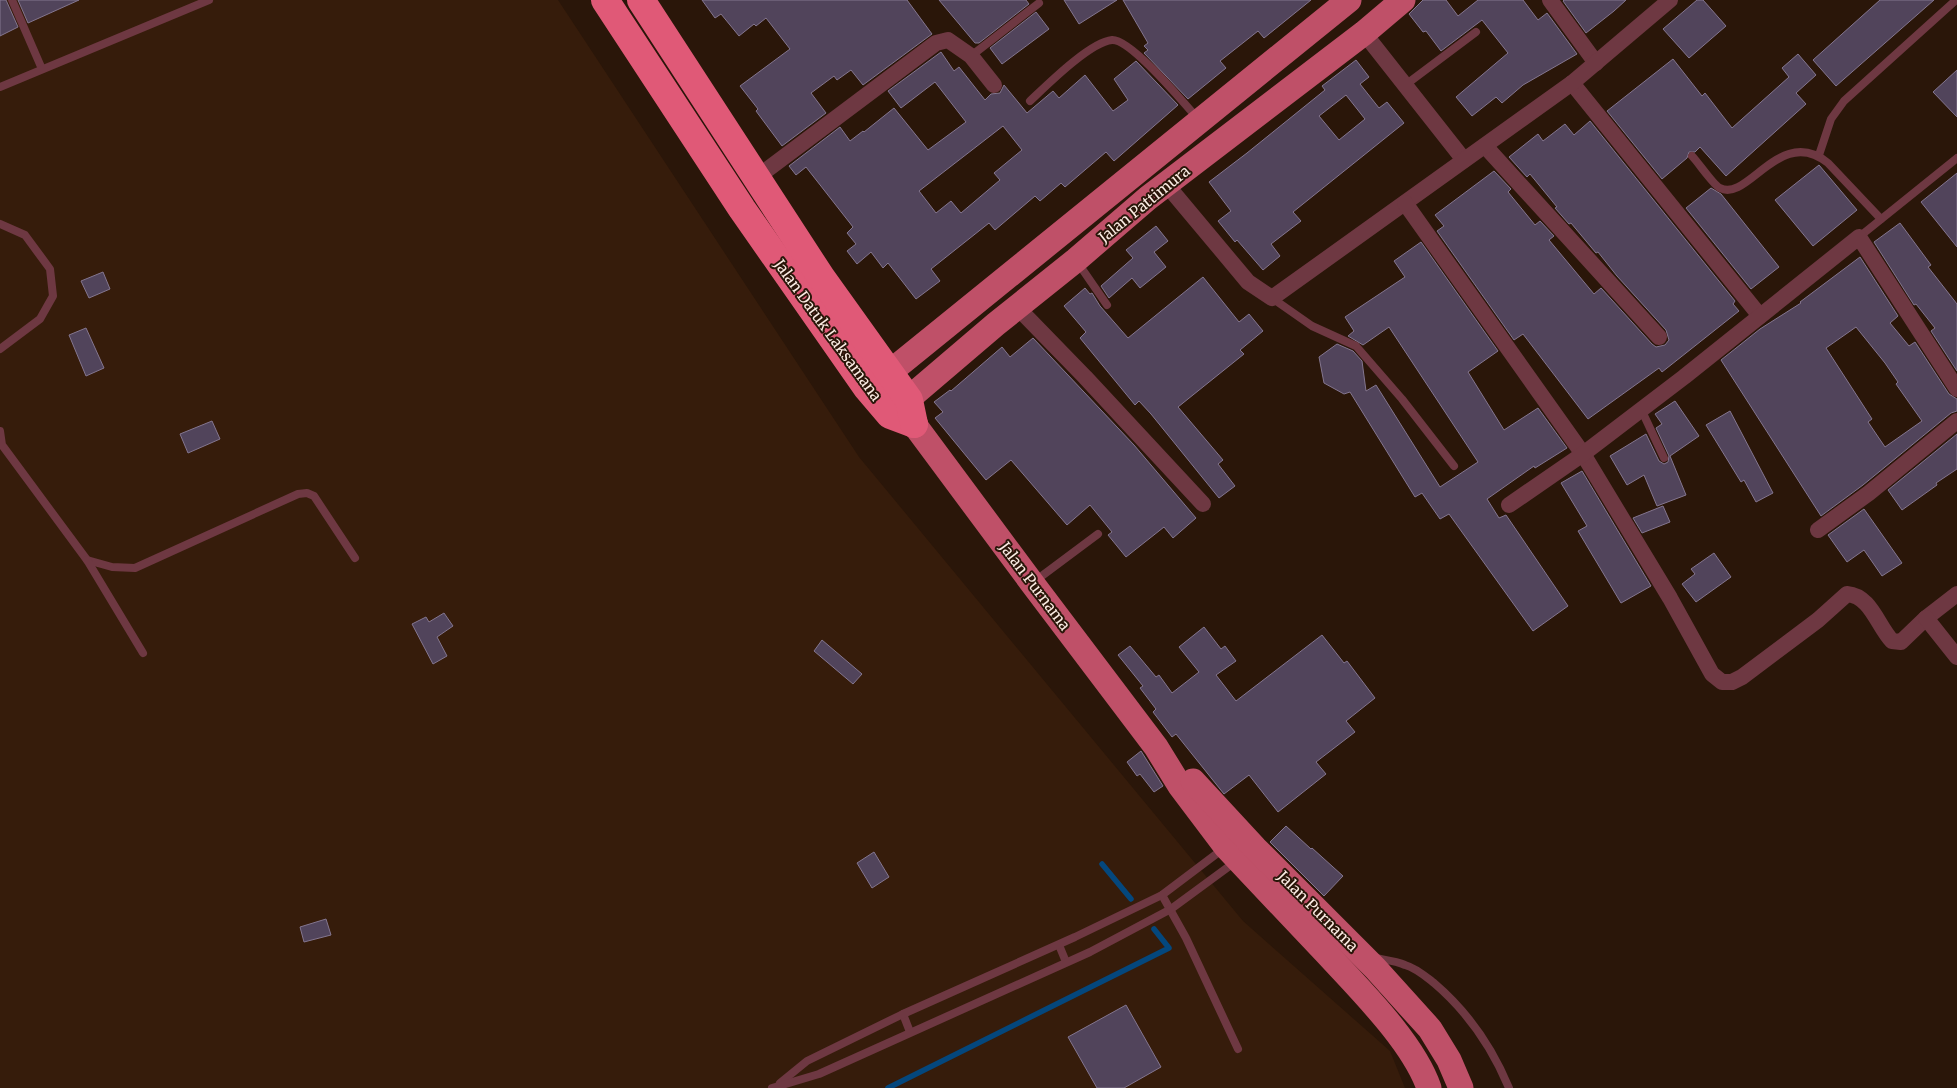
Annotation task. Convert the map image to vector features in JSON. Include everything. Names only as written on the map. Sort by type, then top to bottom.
[{"type":"highway","name":"Jalan Datuk Laksamana","points":[[605,0],[742,209],[867,388],[904,413]]},
{"type":"highway","name":"Jalan Datuk Laksamana","points":[[641,0],[821,277],[890,372],[904,413]]},
{"type":"main road","name":"Jalan Pattimura","points":[[867,388],[890,372],[1349,0]]},
{"type":"main road","name":"Jalan Pattimura","points":[[904,413],[1017,307],[1166,184],[1364,33],[1404,0]]},
{"type":"main road","name":"Jalan Purnama","points":[[904,413],[1156,747],[1200,788],[1240,847],[1407,1046],[1426,1079],[1429,1088]]},
{"type":"main road","name":"Jalan Purnama","points":[[1240,847],[1361,954],[1430,1029],[1449,1060],[1461,1088]]},
{"type":"street","points":[[1550,0],[1596,63]]},
{"type":"street","points":[[1166,184],[1248,282],[1272,298],[1572,83],[1670,0]]},
{"type":"street","points":[[1364,33],[1464,160]]},
{"type":"street","points":[[756,178],[936,43],[948,40],[971,56],[994,85]]},
{"type":"street","points":[[1572,83],[1760,316]]},
{"type":"street","points":[[1485,146],[1659,337]]},
{"type":"street","points":[[1405,203],[1583,454],[1670,598],[1712,674],[1722,682],[1732,682],[1742,677],[1818,620],[1847,594],[1856,595],[1865,601],[1886,635],[1892,641],[1901,642],[1926,618],[1957,594]]},
{"type":"street","points":[[1509,505],[1583,454],[1859,237],[1957,389]]},
{"type":"street","points":[[1017,307],[1203,504]]},
{"type":"street","points":[[1818,530],[1869,493],[1957,421]]},
{"type":"street","points":[[1926,618],[1957,657]]},
{"type":"lane","points":[[12,0],[42,70]]},
{"type":"lane","points":[[0,87],[209,0]]},
{"type":"lane","points":[[1819,155],[1831,119],[1844,102],[1956,0]]},
{"type":"lane","points":[[971,56],[1039,3]]},
{"type":"lane","points":[[1404,86],[1476,32]]},
{"type":"lane","points":[[1030,102],[1096,45],[1113,40],[1122,42],[1162,77],[1199,121]]},
{"type":"lane","points":[[1692,156],[1718,188],[1728,191],[1736,189],[1769,164],[1782,157],[1793,153],[1809,152],[1819,155],[1828,162],[1881,219]]},
{"type":"lane","points":[[1859,237],[1957,158]]},
{"type":"lane","points":[[0,224],[25,235],[50,269],[53,296],[40,319],[0,349]]},
{"type":"lane","points":[[1076,260],[1107,305]]},
{"type":"lane","points":[[1272,298],[1312,326],[1356,346],[1402,399],[1454,466]]},
{"type":"lane","points":[[1641,409],[1664,458]]},
{"type":"lane","points":[[0,431],[2,445],[87,560],[143,653]]},
{"type":"lane","points":[[87,560],[112,567],[136,568],[298,494],[314,496],[355,558]]},
{"type":"lane","points":[[1032,583],[1098,534]]},
{"type":"lane","points":[[774,1087],[808,1061],[903,1014],[1059,945],[1162,895],[1240,847]]},
{"type":"lane","points":[[774,1087],[819,1074],[1090,952],[1171,909],[1240,847]]},
{"type":"lane","points":[[1162,895],[1186,938],[1238,1049]]},
{"type":"lane","points":[[1059,945],[1066,962]]},
{"type":"lane","points":[[1361,954],[1406,965],[1424,975],[1452,999],[1468,1017],[1492,1051],[1509,1088]]},
{"type":"lane","points":[[903,1014],[910,1032]]},
{"type":"shaded area","points":[[0,0],[558,0],[859,457],[1243,921],[1390,1051],[1405,1088],[0,1088]]},
{"type":"building","points":[[0,0],[6,0],[18,27],[0,36]]},
{"type":"building","points":[[18,0],[79,0],[28,23]]},
{"type":"building","points":[[702,0],[907,0],[932,34],[863,85],[851,70],[837,80],[834,76],[811,93],[826,113],[782,146],[756,111],[758,109],[740,86],[790,49],[766,18],[756,26],[754,24],[739,36],[721,14],[715,18]]},
{"type":"building","points":[[939,0],[1026,0],[1029,4],[979,43],[975,43]]},
{"type":"building","points":[[1064,0],[1117,0],[1079,24]]},
{"type":"building","points":[[1123,0],[1311,0],[1264,38],[1258,31],[1220,61],[1226,68],[1188,99],[1144,53],[1148,50],[1144,46],[1148,43]]},
{"type":"building","points":[[1423,0],[1446,0],[1458,16],[1478,0],[1523,0],[1538,20],[1547,13],[1577,54],[1523,85],[1502,103],[1496,97],[1472,116],[1456,97],[1508,53],[1482,20],[1441,51],[1426,31],[1423,32],[1409,14]]},
{"type":"building","points":[[1564,0],[1626,0],[1586,33]]},
{"type":"building","points":[[1697,0],[1703,0],[1726,26],[1689,58],[1663,29]]},
{"type":"building","points":[[1880,0],[1934,0],[1836,86],[1813,60]]},
{"type":"building","points":[[1036,12],[1049,29],[1002,64],[990,48]]},
{"type":"building","points":[[941,52],[954,71],[959,67],[985,100],[991,94],[1000,93],[1004,85],[1027,113],[1053,91],[1059,98],[1085,75],[1113,111],[1128,100],[1114,79],[1136,61],[1178,105],[1114,161],[1106,152],[1065,187],[1061,183],[1040,201],[1035,196],[995,230],[989,223],[931,269],[940,281],[916,299],[888,263],[883,268],[871,252],[857,264],[847,251],[856,244],[847,233],[853,227],[806,167],[796,175],[789,166],[840,127],[850,141],[894,108],[928,150],[966,122],[935,82],[901,108],[888,91]],"holes":[[[1003,126],[1022,150],[994,173],[1000,180],[961,213],[951,201],[936,213],[919,191]]]},
{"type":"building","points":[[1798,54],[1816,75],[1796,93],[1806,104],[1726,176],[1700,147],[1695,152],[1689,152],[1687,158],[1662,179],[1607,111],[1673,59],[1702,96],[1705,93],[1732,128],[1789,77],[1782,68]]},
{"type":"building","points":[[1356,60],[1369,77],[1360,84],[1379,108],[1387,102],[1404,123],[1293,212],[1301,221],[1271,244],[1280,256],[1263,270],[1237,240],[1235,242],[1218,221],[1231,211],[1209,182],[1325,90],[1322,86]],"holes":[[[1346,95],[1365,119],[1339,140],[1319,116]]]},
{"type":"building","points":[[1957,70],[1957,117],[1933,92]]},
{"type":"building","points":[[1590,121],[1735,301],[1733,304],[1739,311],[1662,372],[1659,368],[1588,419],[1523,334],[1514,340],[1437,231],[1444,226],[1435,215],[1494,171],[1511,189],[1508,192],[1535,225],[1540,221],[1554,236],[1549,240],[1594,294],[1601,288],[1652,344],[1656,347],[1665,345],[1669,340],[1666,330],[1598,252],[1596,253],[1571,223],[1569,224],[1555,208],[1557,207],[1530,174],[1527,177],[1509,157],[1538,134],[1543,141],[1565,124],[1574,135]]},
{"type":"building","points":[[1819,165],[1857,210],[1813,246],[1775,200]]},
{"type":"building","points":[[1957,173],[1957,247],[1921,202]]},
{"type":"building","points":[[1711,188],[1721,194],[1779,267],[1751,289],[1686,208]]},
{"type":"building","points":[[1900,223],[1931,265],[1928,267],[1957,304],[1957,371],[1931,331],[1935,328],[1916,304],[1914,305],[1874,242]]},
{"type":"building","points":[[1156,226],[1168,241],[1154,252],[1166,267],[1140,288],[1132,278],[1109,298],[1101,286],[1133,258],[1126,250]]},
{"type":"building","points":[[1421,242],[1498,351],[1468,372],[1504,430],[1538,408],[1567,448],[1535,468],[1534,466],[1487,499],[1499,518],[1506,515],[1568,606],[1533,631],[1449,514],[1440,519],[1422,493],[1415,497],[1350,392],[1344,394],[1324,383],[1319,357],[1337,344],[1353,351],[1362,361],[1366,391],[1376,385],[1440,487],[1478,462],[1389,327],[1363,345],[1348,336],[1354,331],[1345,317],[1405,277],[1394,261]]},
{"type":"building","points":[[1860,257],[1898,316],[1890,323],[1909,346],[1915,342],[1949,394],[1957,399],[1957,411],[1951,413],[1863,485],[1821,516],[1721,360],[1760,329]],"holes":[[[1856,327],[1898,382],[1896,384],[1922,421],[1885,447],[1868,422],[1872,419],[1826,348]]]},
{"type":"building","points":[[103,272],[110,289],[89,298],[81,281]]},
{"type":"building","points":[[1203,277],[1239,322],[1249,314],[1263,331],[1240,350],[1244,354],[1178,407],[1223,460],[1218,464],[1235,486],[1219,498],[1151,414],[1139,401],[1135,405],[1080,338],[1086,332],[1064,306],[1085,288],[1090,294],[1092,293],[1100,306],[1128,338]]},
{"type":"building","points":[[86,328],[104,368],[86,376],[69,335]]},
{"type":"building","points":[[1033,338],[1134,445],[1196,518],[1173,538],[1164,527],[1126,557],[1108,535],[1112,532],[1090,505],[1067,525],[1011,460],[986,480],[935,418],[943,412],[934,402],[951,391],[1002,347],[1010,357]]},
{"type":"building","points":[[1675,401],[1699,436],[1670,456],[1686,495],[1657,506],[1644,475],[1627,485],[1610,456],[1646,434],[1659,461],[1664,464],[1668,462],[1669,456],[1656,428],[1662,424],[1655,414]]},
{"type":"building","points":[[1730,411],[1773,493],[1756,502],[1744,480],[1741,482],[1706,425]]},
{"type":"building","points":[[212,421],[220,439],[188,453],[180,434]]},
{"type":"building","points":[[1957,434],[1957,469],[1902,510],[1888,490]]},
{"type":"building","points":[[1582,471],[1651,586],[1621,603],[1578,531],[1587,526],[1561,483]]},
{"type":"building","points":[[1663,506],[1670,522],[1642,533],[1633,518]]},
{"type":"building","points":[[1864,509],[1902,563],[1882,576],[1864,550],[1847,562],[1828,535]]},
{"type":"building","points":[[1714,553],[1731,577],[1696,602],[1682,584],[1695,574],[1691,569]]},
{"type":"building","points":[[444,613],[453,626],[437,637],[447,656],[433,664],[412,624],[426,617],[429,622]]},
{"type":"building","points":[[1204,627],[1221,649],[1225,646],[1236,661],[1216,675],[1236,701],[1322,635],[1344,663],[1347,661],[1375,698],[1346,721],[1355,732],[1316,762],[1326,774],[1278,812],[1249,775],[1224,794],[1176,734],[1172,737],[1153,712],[1156,709],[1140,688],[1143,686],[1118,655],[1130,646],[1156,677],[1159,675],[1172,693],[1199,672],[1179,647]]},
{"type":"building","points":[[822,640],[862,674],[853,684],[814,651]]},
{"type":"building","points":[[1141,751],[1163,786],[1154,792],[1140,774],[1137,776],[1127,762]]},
{"type":"building","points":[[1286,826],[1343,876],[1324,896],[1270,842]]},
{"type":"building","points":[[874,852],[889,877],[872,888],[857,863]]},
{"type":"building","points":[[326,919],[331,935],[304,942],[300,927]]},
{"type":"building","points":[[1126,1005],[1161,1067],[1124,1088],[1097,1088],[1068,1037]]},
{"type":"waterway","points":[[1102,864],[1131,899]]},
{"type":"waterway","points":[[888,1088],[1169,948],[1154,929]]}]
